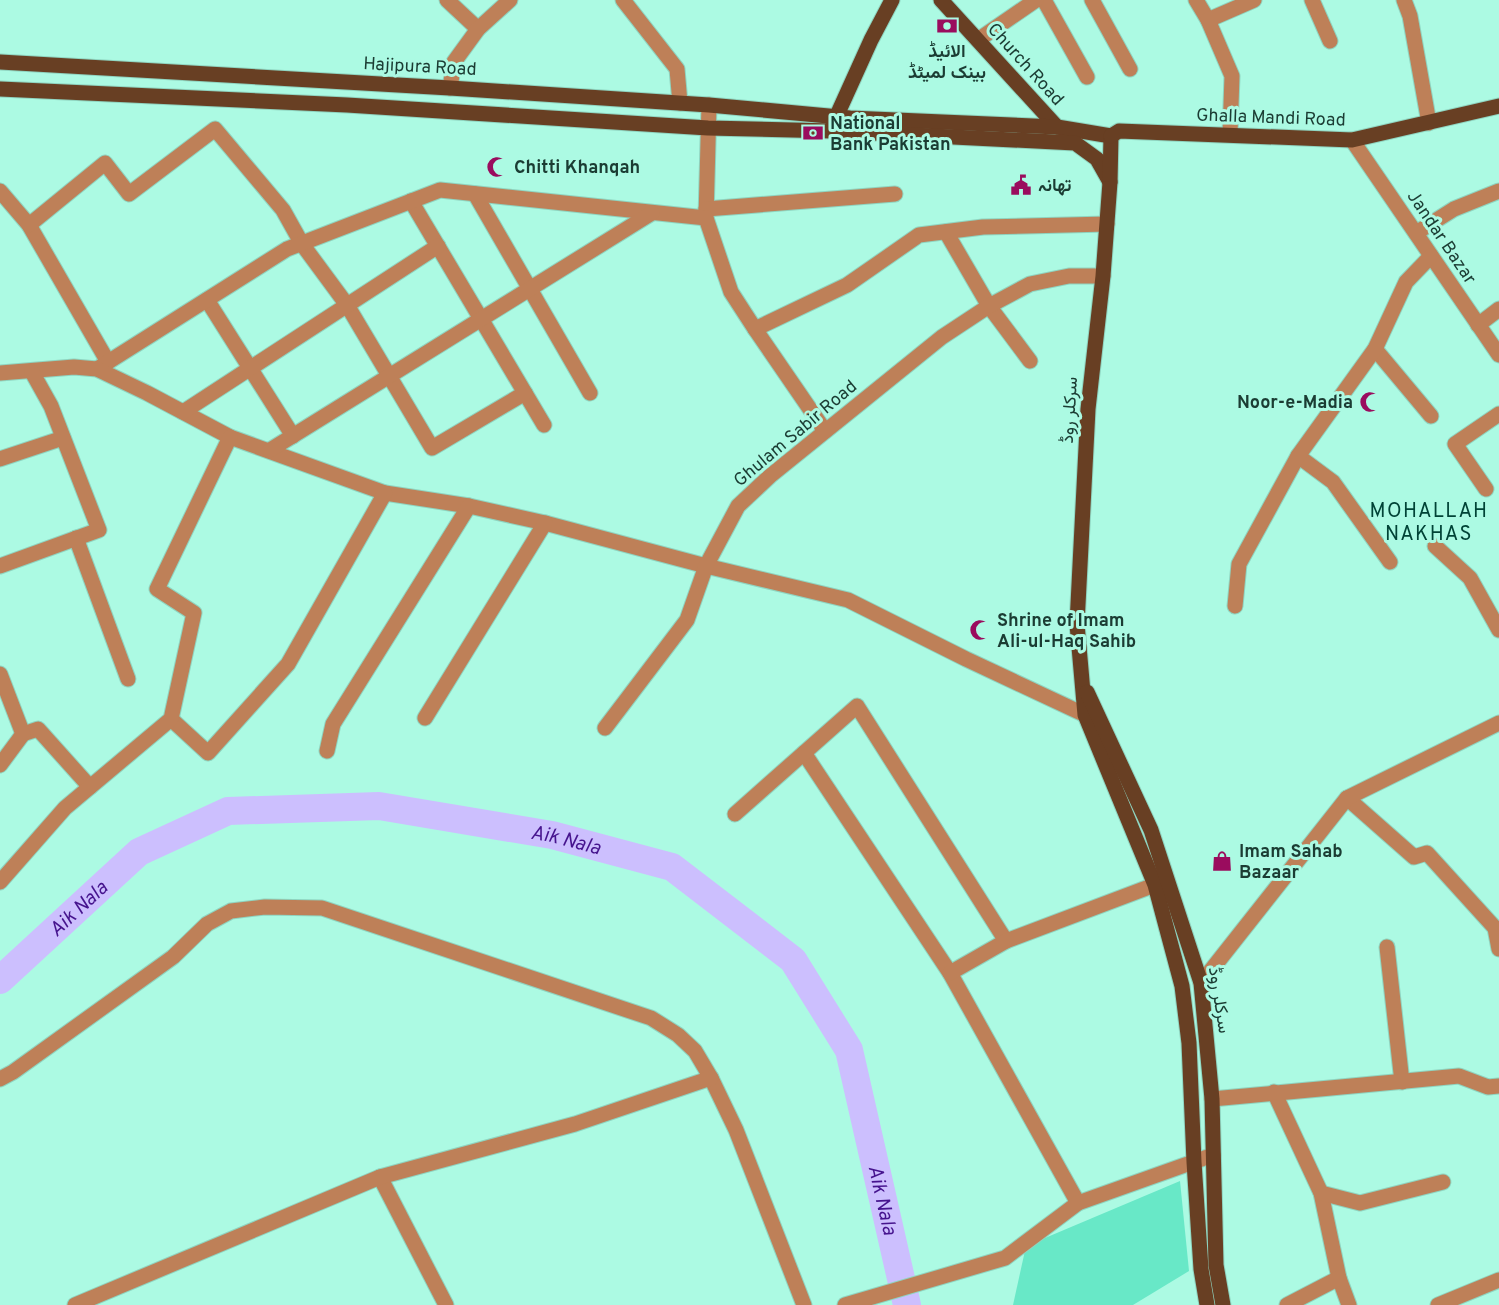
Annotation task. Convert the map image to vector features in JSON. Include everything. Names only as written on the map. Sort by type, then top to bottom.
[{"type":"main road","points":[[829,132],[892,0]]},
{"type":"main road","name":"Church Road","points":[[941,0],[1057,127]]},
{"type":"main road","name":"Hajipura Road","points":[[0,62],[680,103],[837,117],[1057,127]]},
{"type":"main road","points":[[0,89],[347,105],[708,128],[1075,143],[1097,159],[1110,182]]},
{"type":"main road","name":"Ghalla Mandi Road","points":[[1057,127],[1111,136],[1119,131],[1352,140],[1499,106]]},
{"type":"main road","name":"سرکلر روڈ","points":[[1111,136],[1103,276],[1088,409],[1078,612],[1085,715],[1162,882],[1201,983],[1212,1099],[1216,1265],[1223,1305]]},
{"type":"main road","name":"سرکلر روڈ","points":[[1084,687],[1151,830],[1162,882],[1182,986],[1189,1043],[1201,1269],[1207,1305]]},
{"type":"street","points":[[447,0],[478,29]]},
{"type":"street","points":[[450,88],[454,62],[478,29],[510,0]]},
{"type":"street","points":[[623,0],[677,69],[680,103]]},
{"type":"street","points":[[978,40],[1036,0]]},
{"type":"street","points":[[1044,0],[1087,77]]},
{"type":"street","points":[[1092,0],[1130,69]]},
{"type":"street","points":[[1196,0],[1208,20],[1232,76],[1230,134]]},
{"type":"street","points":[[1208,20],[1254,0]]},
{"type":"street","points":[[1312,0],[1330,40]]},
{"type":"street","points":[[1404,0],[1410,16],[1429,123]]},
{"type":"street","points":[[709,105],[706,214],[731,292],[825,430]]},
{"type":"street","points":[[29,225],[105,163],[129,194],[215,129],[283,210],[302,244],[347,305],[432,448],[525,393]]},
{"type":"street","name":"Jandar Bazar","points":[[1352,140],[1499,355]]},
{"type":"street","points":[[0,373],[102,365],[287,249],[440,190],[652,213],[706,214],[895,194]]},
{"type":"street","points":[[0,191],[29,225],[102,365],[230,437],[386,493],[469,506],[545,523],[706,566],[848,600],[1101,723]]},
{"type":"street","points":[[1416,233],[1454,209],[1499,191]]},
{"type":"street","points":[[475,194],[590,393]]},
{"type":"street","points":[[411,201],[544,425]]},
{"type":"street","points":[[270,450],[652,213]]},
{"type":"street","points":[[755,329],[847,285],[919,235],[983,227],[1107,224]]},
{"type":"street","points":[[946,232],[989,306],[1030,361]]},
{"type":"street","points":[[183,412],[438,246]]},
{"type":"street","points":[[1235,606],[1239,564],[1298,456],[1376,349],[1406,282],[1431,256]]},
{"type":"street","name":"Ghulam Sabir Road","points":[[605,728],[687,620],[706,566],[738,506],[770,476],[942,337],[989,306],[1030,284],[1069,276],[1103,276]]},
{"type":"street","points":[[207,300],[293,436]]},
{"type":"street","points":[[1478,325],[1499,309]]},
{"type":"street","points":[[1376,349],[1431,416]]},
{"type":"street","points":[[0,566],[99,530],[51,406],[32,372]]},
{"type":"street","points":[[1486,489],[1455,444],[1499,414]]},
{"type":"street","points":[[0,882],[65,808],[171,719],[194,613],[157,589],[230,437]]},
{"type":"street","points":[[0,459],[63,438]]},
{"type":"street","points":[[1298,456],[1333,482],[1390,562]]},
{"type":"street","points":[[171,719],[208,753],[288,664],[386,493]]},
{"type":"street","points":[[327,751],[333,724],[469,506]]},
{"type":"street","points":[[425,718],[545,523]]},
{"type":"street","points":[[76,538],[128,680]]},
{"type":"street","points":[[1435,546],[1470,578],[1499,630]]},
{"type":"street","points":[[0,674],[23,734]]},
{"type":"street","points":[[735,813],[858,706],[1006,941]]},
{"type":"street","points":[[1201,983],[1347,798],[1499,723]]},
{"type":"street","points":[[0,765],[23,734],[38,729],[90,787]]},
{"type":"street","points":[[804,753],[950,973],[1078,1203]]},
{"type":"street","points":[[1347,798],[1414,857],[1427,853],[1495,928],[1499,949]]},
{"type":"street","points":[[950,973],[1006,941],[1162,882]]},
{"type":"street","points":[[0,1079],[173,957],[207,924],[231,911],[265,907],[322,908],[651,1018],[678,1035],[695,1051],[736,1130],[804,1305]]},
{"type":"street","points":[[1387,947],[1402,1082]]},
{"type":"street","points":[[1212,1099],[1459,1076],[1488,1087],[1499,1086]]},
{"type":"street","points":[[75,1305],[380,1177],[575,1124],[711,1078]]},
{"type":"street","points":[[1274,1092],[1321,1193],[1339,1278],[1349,1305]]},
{"type":"street","points":[[845,1305],[1005,1258],[1078,1203],[1213,1155]]},
{"type":"street","points":[[380,1177],[446,1305]]},
{"type":"street","points":[[1321,1193],[1360,1203],[1443,1182]]},
{"type":"street","points":[[1287,1305],[1339,1278]]},
{"type":"street","points":[[1438,1305],[1499,1280]]},
{"type":"green space","points":[[1180,1181],[1189,1271],[1133,1305],[1013,1305],[1026,1246]]},
{"type":"waterway","name":"Aik Nala","points":[[0,980],[139,852],[228,811],[379,806],[552,835],[672,867],[793,960],[849,1050],[907,1305]]},
{"type":"place","name":"الائیڈ بینک لمیٹڈ","points":[[947,26]]},
{"type":"place","name":"National Bank Pakistan","points":[[813,133]]},
{"type":"place","name":"Chitti Khanqah","points":[[497,167]]},
{"type":"place","name":"تھانہ","points":[[1021,185]]},
{"type":"place","name":"Noor-e-Madia","points":[[1370,402]]},
{"type":"place","name":"Shrine of Imam Ali-ul-Haq Sahib","points":[[980,630]]},
{"type":"place","name":"Imam Sahab Bazaar","points":[[1222,861]]},
{"type":"district","name":"MOHALLAH NAKHAS","points":[[1429,522]]}]
